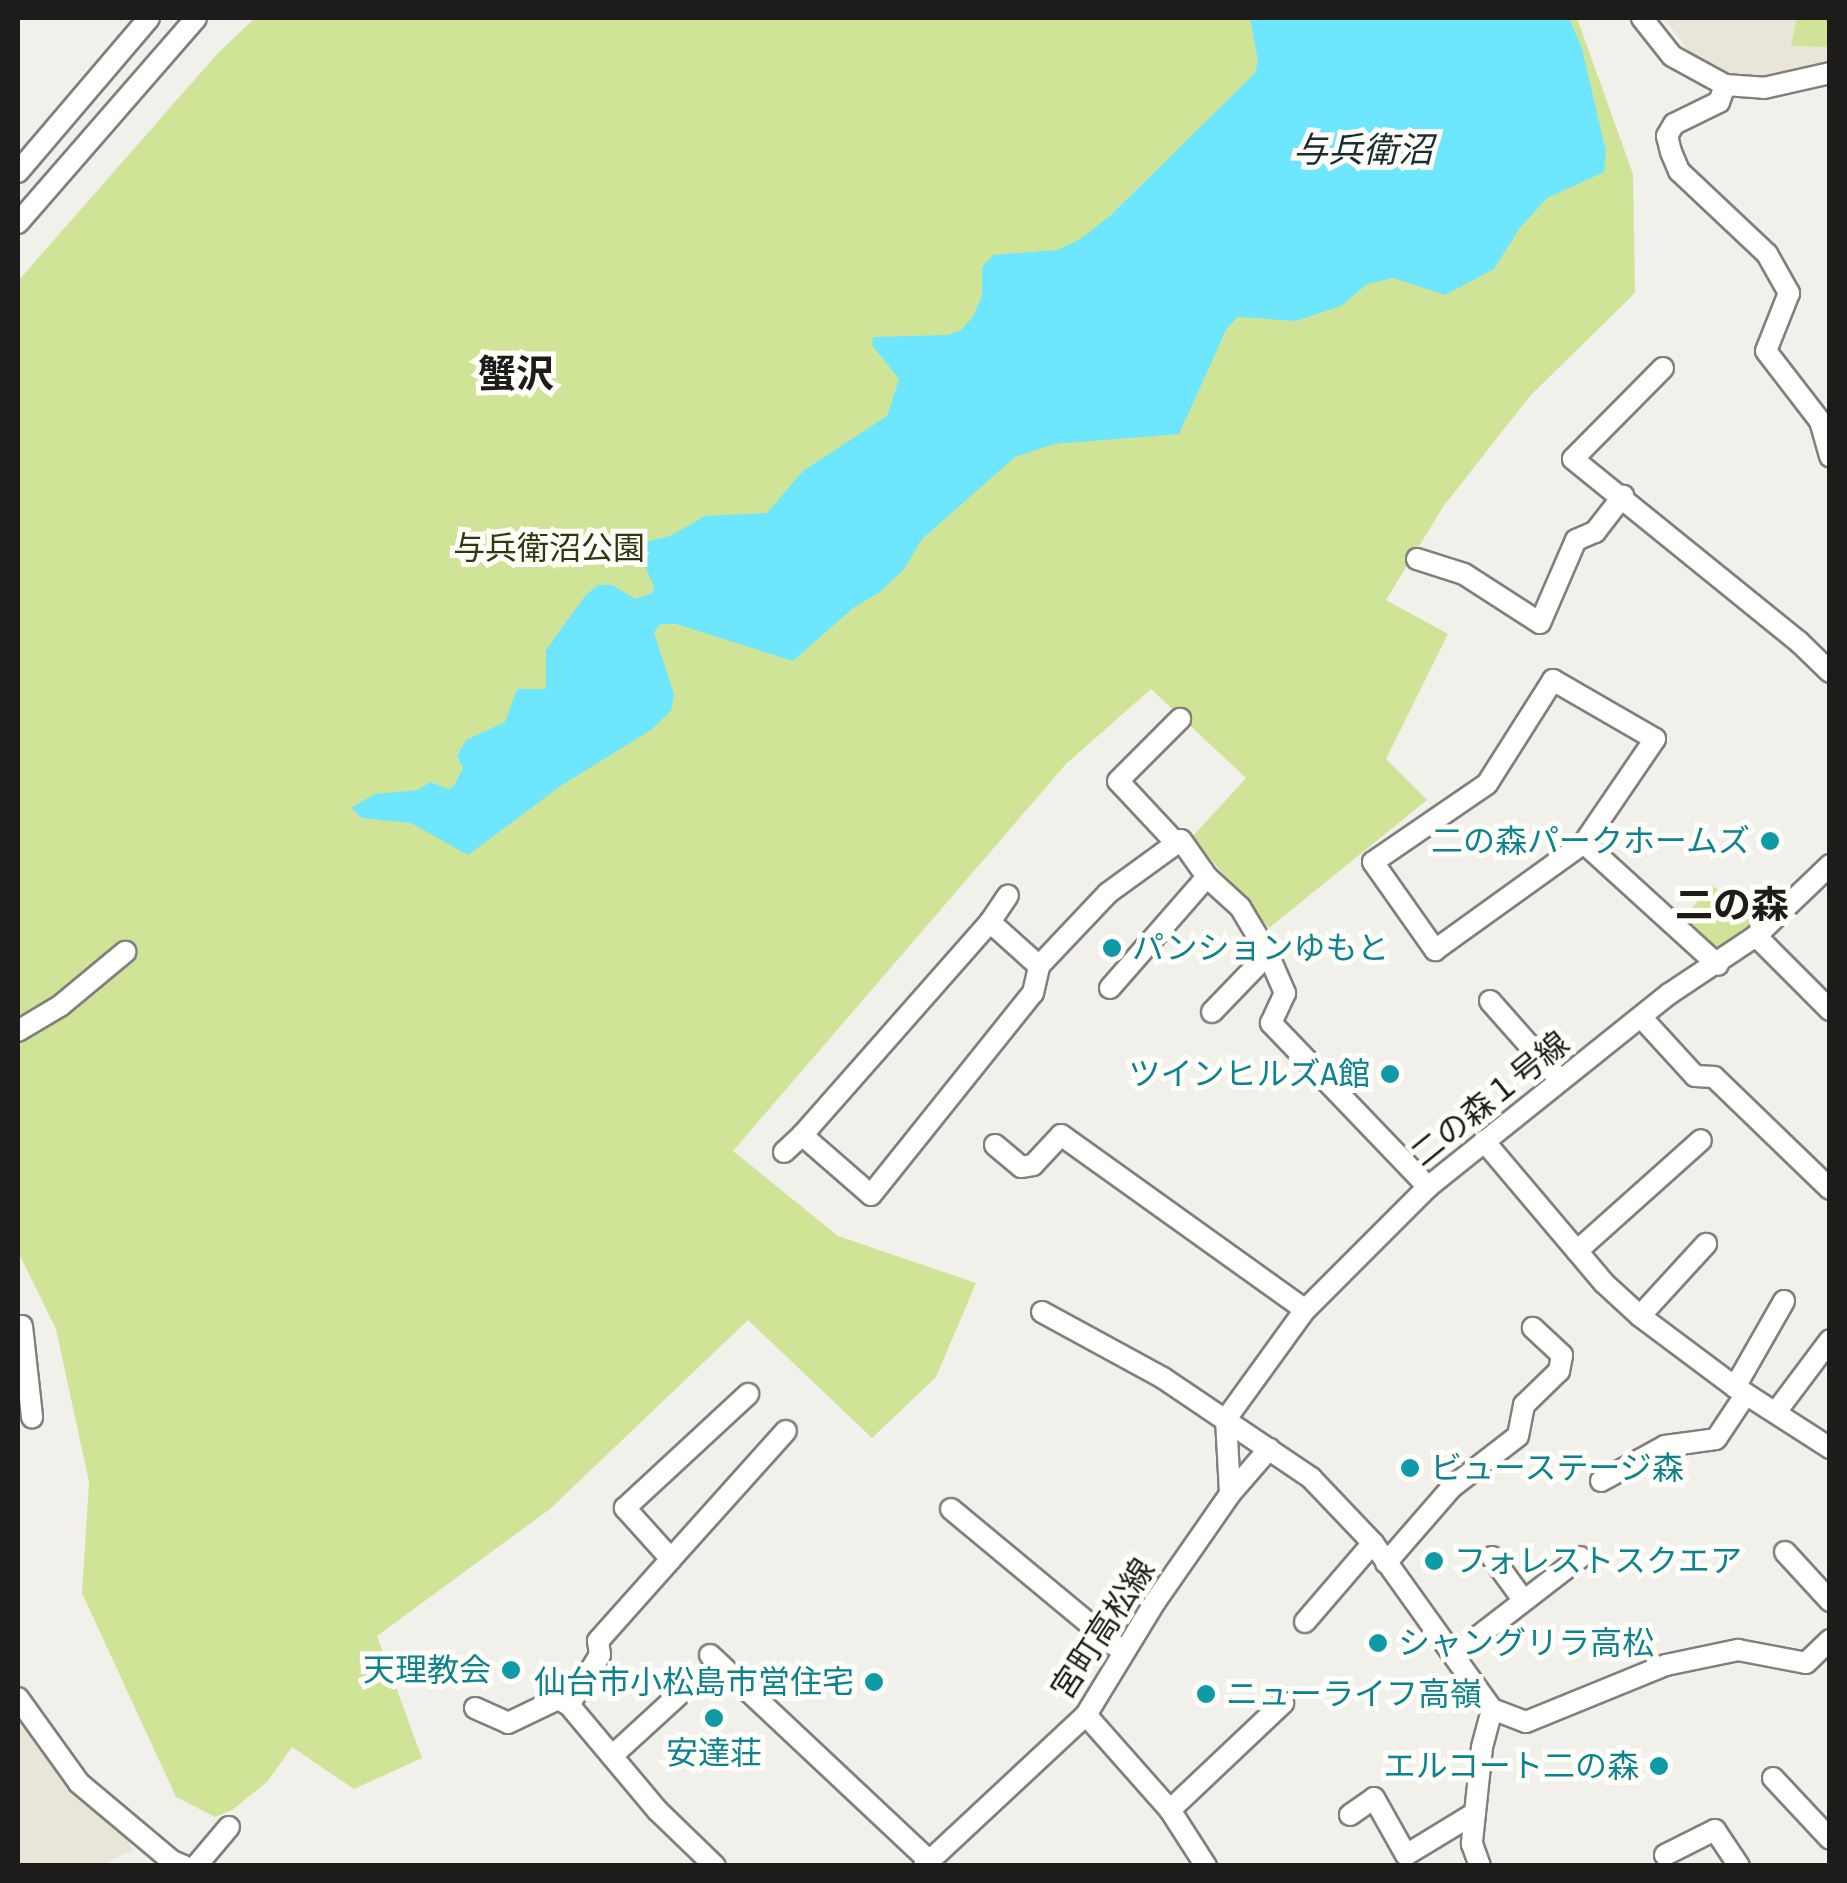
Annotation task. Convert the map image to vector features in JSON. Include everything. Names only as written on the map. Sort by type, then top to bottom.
[{"type":"street","points":[[18,172],[149,18]]},
{"type":"street","points":[[18,224],[196,18]]},
{"type":"street","points":[[1642,18],[1672,56],[1725,85],[1764,88],[1830,73]]},
{"type":"street","points":[[1725,85],[1719,102],[1674,124],[1668,136],[1671,152],[1679,171],[1767,254],[1789,293],[1766,351],[1820,421],[1830,457]]},
{"type":"street","points":[[1663,368],[1574,459],[1624,496],[1830,672]]},
{"type":"street","points":[[1418,559],[1464,574],[1540,623],[1576,540],[1595,532],[1624,496]]},
{"type":"street","points":[[1552,680],[1654,739],[1584,843],[1435,950],[1373,862],[1487,784],[1552,680]]},
{"type":"street","points":[[1176,844],[1118,780],[1180,719]]},
{"type":"street","points":[[802,1134],[870,1196],[1032,993],[1039,966],[1108,893],[1181,840],[1208,877],[1240,907],[1268,954],[1286,994],[1271,1023],[1428,1187]]},
{"type":"street","points":[[1584,843],[1718,965]]},
{"type":"street","name":"二の森１号線","points":[[1226,1419],[1305,1310],[1428,1187],[1641,1016],[1756,936],[1830,865]]},
{"type":"street","points":[[1110,988],[1208,877]]},
{"type":"street","points":[[784,1152],[990,922],[1008,895]]},
{"type":"street","points":[[990,922],[1039,966]]},
{"type":"street","points":[[1756,936],[1830,1010]]},
{"type":"street","points":[[18,1031],[60,1006],[125,952]]},
{"type":"street","points":[[1212,1012],[1268,954]]},
{"type":"street","points":[[1490,1001],[1560,1080]]},
{"type":"street","points":[[1641,1016],[1695,1076],[1714,1077],[1830,1189]]},
{"type":"street","points":[[996,1145],[1020,1168],[1033,1165],[1062,1135],[1305,1310]]},
{"type":"street","points":[[1577,1252],[1701,1140]]},
{"type":"street","points":[[1484,1141],[1577,1252],[1640,1316],[1740,1390],[1830,1448]]},
{"type":"street","points":[[1640,1316],[1706,1244]]},
{"type":"street","points":[[1602,1481],[1665,1446],[1716,1439],[1784,1301]]},
{"type":"street","points":[[1042,1312],[1226,1419],[1311,1478],[1373,1543],[1492,1709],[1526,1722],[1666,1665],[1738,1650],[1806,1663],[1830,1640]]},
{"type":"street","points":[[18,1328],[22,1326],[32,1417]]},
{"type":"street","points":[[1386,1563],[1452,1487],[1518,1436],[1524,1405],[1559,1370],[1562,1354],[1533,1328]]},
{"type":"street","points":[[1776,1412],[1830,1340]]},
{"type":"street","points":[[671,1559],[625,1508],[748,1394]]},
{"type":"street","points":[[1226,1419],[1230,1494]]},
{"type":"street","points":[[569,1706],[600,1656],[598,1641],[786,1432]]},
{"type":"street","name":"宮町高松線","points":[[926,1863],[1086,1715],[1123,1652],[1230,1494],[1270,1449]]},
{"type":"street","points":[[951,1510],[1123,1652]]},
{"type":"street","points":[[1304,1622],[1373,1543]]},
{"type":"street","points":[[1785,1552],[1830,1601]]},
{"type":"street","points":[[1492,1557],[1524,1601]]},
{"type":"street","points":[[1454,1655],[1580,1557]]},
{"type":"street","points":[[710,1655],[926,1863]]},
{"type":"street","points":[[612,1756],[685,1689]]},
{"type":"street","points":[[18,1698],[79,1783],[172,1862],[184,1866]]},
{"type":"street","points":[[475,1708],[508,1723],[558,1699],[569,1706],[658,1811],[715,1866]]},
{"type":"street","points":[[1170,1810],[1211,1767],[1283,1703]]},
{"type":"street","points":[[1480,1866],[1472,1844],[1482,1747],[1492,1709]]},
{"type":"street","points":[[1086,1715],[1170,1810],[1206,1866]]},
{"type":"street","points":[[1773,1778],[1830,1839]]},
{"type":"street","points":[[1350,1814],[1374,1798],[1406,1855],[1475,1813]]},
{"type":"street","points":[[196,1866],[229,1827]]},
{"type":"street","points":[[1665,1854],[1716,1830],[1739,1866]]},
{"type":"shaded area","points":[[1664,18],[1829,18],[1829,61],[1759,79],[1721,73],[1693,57]]},
{"type":"shaded area","points":[[18,1719],[68,1780],[119,1823],[133,1850],[102,1865],[18,1865]]},
{"type":"green space","name":"与兵衛沼公園","points":[[255,18],[1577,18],[1633,174],[1635,293],[1530,396],[1443,507],[1386,600],[1448,634],[1386,759],[1427,800],[1269,928],[1192,837],[1246,778],[1151,689],[1066,764],[733,1151],[838,1236],[976,1283],[936,1377],[872,1438],[748,1320],[550,1509],[377,1636],[422,1758],[354,1789],[292,1747],[267,1782],[232,1810],[215,1817],[176,1797],[82,1593],[89,1482],[56,1329],[18,1252],[18,281],[218,53]]},
{"type":"green space","points":[[1797,18],[1829,18],[1829,47],[1791,46]]},
{"type":"green space","points":[[1712,885],[1756,921],[1712,951],[1684,917]]},
{"type":"water","name":"与兵衛沼","points":[[1250,18],[1569,18],[1582,48],[1606,152],[1604,172],[1547,198],[1519,229],[1494,269],[1445,295],[1393,278],[1367,284],[1341,306],[1296,321],[1238,317],[1227,328],[1179,434],[1054,444],[1015,457],[922,539],[904,569],[880,592],[853,608],[793,661],[676,624],[660,624],[654,633],[674,694],[671,711],[651,730],[562,785],[468,855],[411,823],[362,818],[351,808],[375,794],[418,790],[430,782],[448,789],[454,786],[463,768],[457,756],[466,740],[505,722],[517,689],[546,689],[546,650],[585,596],[598,585],[612,585],[636,599],[652,593],[654,587],[640,555],[644,542],[670,536],[705,516],[767,513],[803,471],[887,416],[899,379],[872,345],[873,337],[948,335],[961,330],[973,317],[982,296],[982,267],[993,255],[1057,250],[1079,240],[1111,215],[1255,73],[1258,61]]},
{"type":"place","name":"二の森パークホームズ","points":[[1770,841]]},
{"type":"place","name":"パンションゆもと","points":[[1112,948]]},
{"type":"place","name":"ツインヒルズA館","points":[[1390,1074]]},
{"type":"place","name":"ビューステージ森","points":[[1410,1468]]},
{"type":"place","name":"フォレストスクエア","points":[[1434,1561]]},
{"type":"place","name":"シャングリラ高松","points":[[1378,1643]]},
{"type":"place","name":"天理教会","points":[[511,1670]]},
{"type":"place","name":"仙台市小松島市営住宅","points":[[874,1682]]},
{"type":"place","name":"ニューライフ高嶺","points":[[1206,1694]]},
{"type":"place","name":"安達荘","points":[[714,1718]]},
{"type":"place","name":"エルコート二の森","points":[[1659,1766]]},
{"type":"district","name":"蟹沢","points":[[516,374]]},
{"type":"district","name":"二の森","points":[[1732,905]]}]
